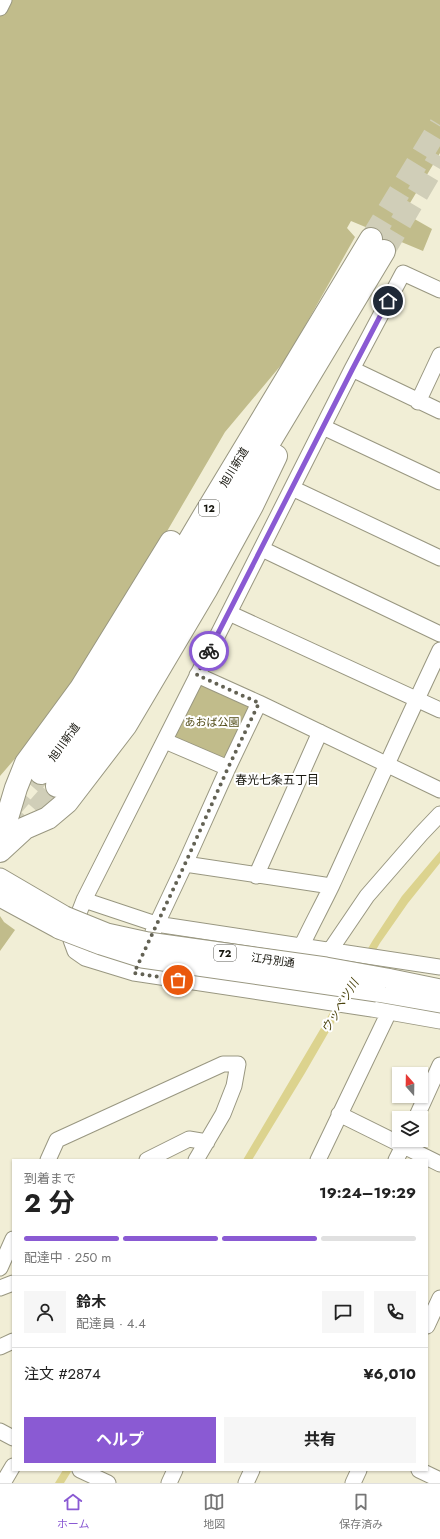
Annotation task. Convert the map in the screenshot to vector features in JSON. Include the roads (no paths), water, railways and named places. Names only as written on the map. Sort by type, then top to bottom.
[{"type":"highway","name":"旭川新道","points":[[377,245],[317,364],[231,506],[110,714],[49,780],[205,514],[294,368],[377,245]]},
{"type":"highway","name":"12","points":[[0,851],[25,828],[48,818],[68,802],[126,724],[206,590],[252,506],[279,450],[317,364]]},
{"type":"highway","name":"12","points":[[0,828],[7,818],[16,788],[26,763],[81,688],[231,445],[294,368]]},
{"type":"main road","name":"江丹別通","points":[[0,878],[62,923],[101,945],[142,958],[440,1003]]},
{"type":"main road","name":"江丹別通","points":[[0,897],[62,923]]},
{"type":"main road","name":"江丹別通","points":[[378,993],[440,988]]},
{"type":"street","points":[[0,8],[4,0]]},
{"type":"street","points":[[440,290],[403,273],[352,370],[84,900],[72,931],[71,940],[75,952],[85,958],[134,973],[306,999],[378,993],[389,1012],[440,1021]]},
{"type":"street","points":[[418,402],[440,355]]},
{"type":"street","points":[[352,370],[440,411]]},
{"type":"street","points":[[323,427],[440,482]]},
{"type":"street","points":[[292,488],[440,558]]},
{"type":"street","points":[[262,549],[440,634]]},
{"type":"street","points":[[229,613],[417,698],[440,710]]},
{"type":"street","points":[[280,995],[301,945],[331,886],[386,764],[440,650]]},
{"type":"street","points":[[197,675],[259,703],[440,790]]},
{"type":"street","points":[[134,973],[259,703]]},
{"type":"street","points":[[256,876],[320,732]]},
{"type":"street","points":[[165,741],[228,768]]},
{"type":"street","points":[[335,950],[367,896],[420,834],[440,814]]},
{"type":"street","points":[[185,864],[256,876],[331,886]]},
{"type":"street","points":[[84,900],[156,924],[440,967]]},
{"type":"street","points":[[318,1159],[389,1012]]},
{"type":"street","points":[[48,1159],[57,1140],[223,1064],[238,1064],[234,1086],[223,1114],[197,1159]]},
{"type":"street","points":[[419,1111],[440,1065]]},
{"type":"street","points":[[339,1114],[402,1149],[427,1159]]},
{"type":"street","points":[[149,1159],[189,1139],[207,1142]]},
{"type":"street","points":[[428,1159],[440,1164]]},
{"type":"street","points":[[0,1268],[12,1241]]},
{"type":"street","points":[[0,1288],[12,1283]]},
{"type":"street","points":[[431,1320],[440,1298]]},
{"type":"street","points":[[0,1347],[12,1341]]},
{"type":"street","points":[[0,1431],[12,1437]]},
{"type":"street","points":[[3,1483],[12,1468]]},
{"type":"street","points":[[169,1483],[175,1471]]},
{"type":"street","points":[[246,1483],[252,1471]]},
{"type":"street","points":[[353,1483],[359,1471]]},
{"type":"street","points":[[421,1471],[440,1480]]},
{"type":"water","name":"ウッペツ川","points":[[440,851],[440,863],[408,903],[380,943],[305,1073],[253,1159],[244,1159],[373,940],[402,896]]},
{"type":"water","points":[[62,1471],[71,1471],[64,1483],[55,1483]]},
{"type":"tunnel","points":[[371,239],[440,125]]},
{"type":"tunnel","points":[[384,251],[440,156]]},
{"type":"tunnel","points":[[9,810],[41,773]]},
{"type":"tunnel","points":[[14,835],[57,786]]},
{"type":"district","name":"春光七条五丁目","points":[[277,780]]},
{"type":"park label","name":"あおば公園","points":[[212,722]]}]
